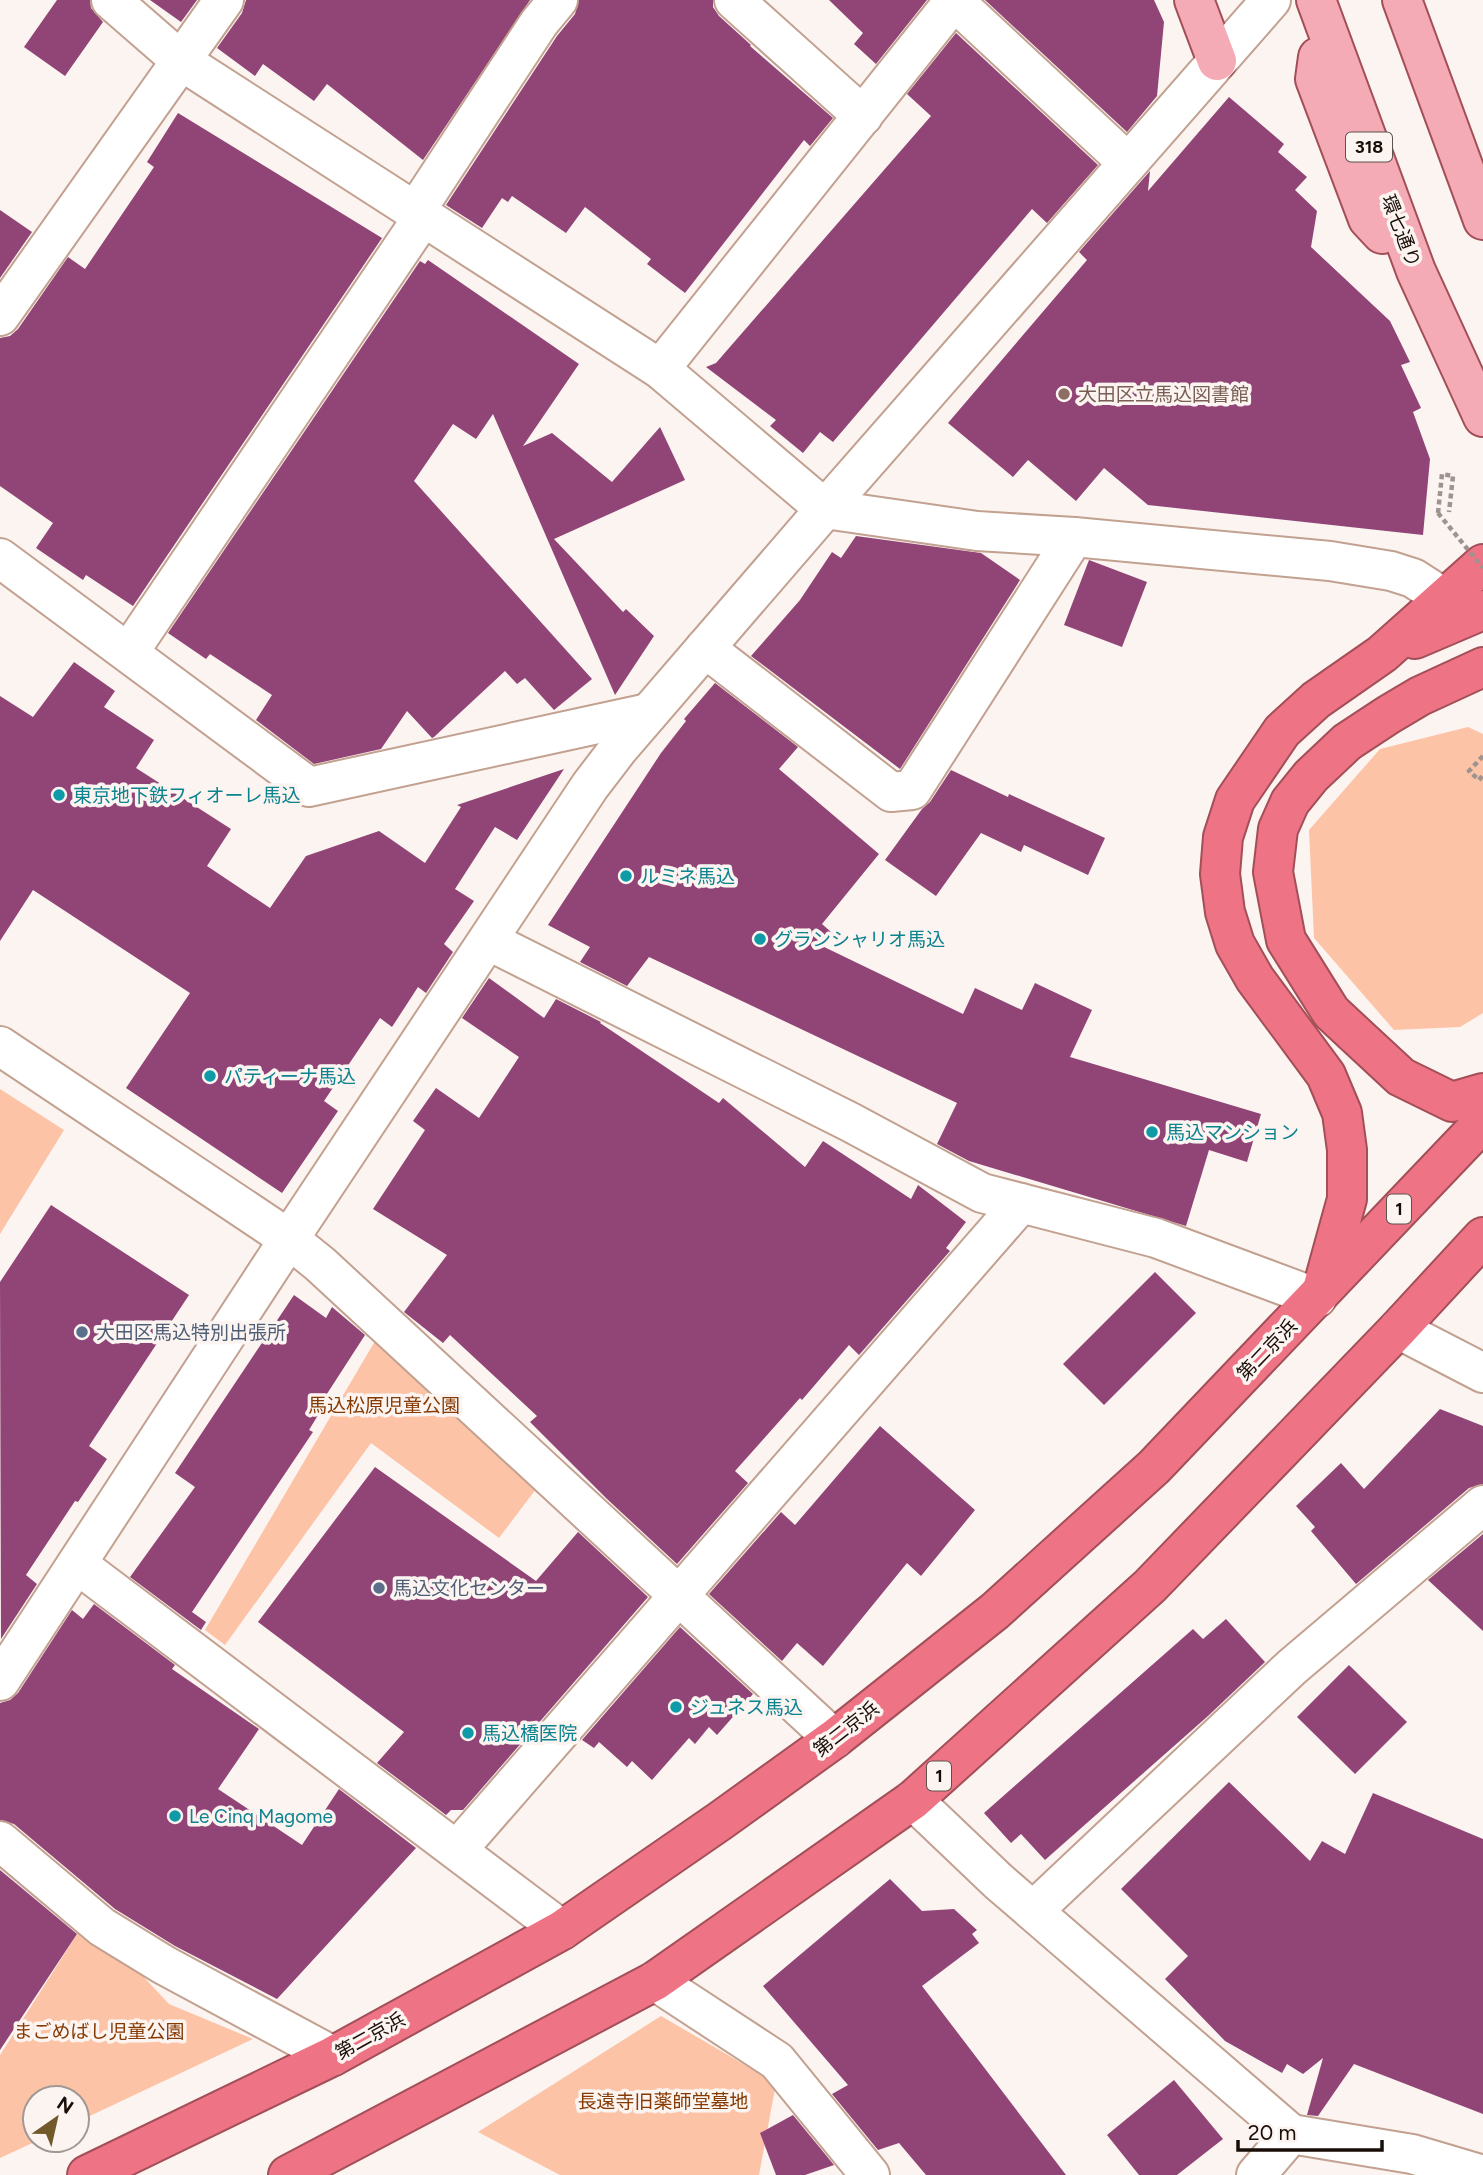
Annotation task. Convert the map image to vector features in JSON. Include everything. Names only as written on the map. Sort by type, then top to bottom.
[{"type":"highway","points":[[1319,1295],[1347,1199],[1347,1150],[1342,1113],[1326,1075],[1255,979],[1235,944],[1225,912],[1220,874],[1223,837],[1235,800],[1282,731],[1316,700],[1381,654],[1483,566]]},
{"type":"highway","points":[[1381,654],[1483,610]]},
{"type":"highway","points":[[1474,679],[1420,696],[1388,715],[1347,742],[1311,776],[1290,802],[1278,829],[1273,872],[1286,940],[1331,1012],[1401,1077],[1451,1102],[1483,1093]]},
{"type":"highway","name":"第二京浜","points":[[88,2175],[333,2056],[562,1930],[834,1739],[995,1611],[1154,1467],[1483,1122]]},
{"type":"highway","name":"1","points":[[288,2175],[655,1981],[913,1800],[1150,1586],[1483,1237]]},
{"type":"main road","points":[[1194,0],[1217,61]]},
{"type":"main road","points":[[1402,0],[1479,210]]},
{"type":"main road","points":[[1427,0],[1456,77],[1462,130],[1479,210]]},
{"type":"main road","name":"環七通り","points":[[1319,11],[1315,79],[1368,219],[1416,271],[1483,417]]},
{"type":"street","points":[[111,0],[180,60],[660,369],[825,509],[977,531],[1074,537],[1330,561],[1391,571],[1413,578],[1444,598]]},
{"type":"street","points":[[0,317],[224,0]]},
{"type":"street","points":[[129,652],[419,214],[539,23],[558,0]]},
{"type":"street","points":[[734,0],[863,116]]},
{"type":"street","points":[[660,369],[953,1],[1128,163]]},
{"type":"street","points":[[0,1681],[590,786],[648,713],[1264,8]]},
{"type":"street","points":[[705,648],[891,792],[912,790],[1074,537]]},
{"type":"street","points":[[0,558],[309,787],[648,713]]},
{"type":"street","points":[[489,941],[850,1122],[982,1193],[1156,1238],[1319,1295]]},
{"type":"street","points":[[0,1046],[289,1239],[320,1264],[834,1739]]},
{"type":"street","points":[[457,1850],[1021,1203]]},
{"type":"street","points":[[1398,1329],[1483,1373]]},
{"type":"street","points":[[1033,1911],[1292,1667],[1483,1504]]},
{"type":"street","points":[[77,1564],[562,1930]]},
{"type":"street","points":[[913,1800],[1033,1911],[1291,2134],[1412,2154],[1483,2175]]},
{"type":"street","points":[[0,1841],[102,1927],[164,1965],[333,2056]]},
{"type":"street","points":[[655,1981],[777,2061],[870,2175]]},
{"type":"street","points":[[1256,2175],[1291,2134]]},
{"type":"path","points":[[1449,512],[1453,476],[1442,474],[1438,513],[1483,566]]},
{"type":"path","points":[[1483,756],[1469,771],[1479,780],[1483,775]]},
{"type":"green space","points":[[1468,727],[1483,734],[1483,1013],[1460,1027],[1394,1030],[1314,938],[1309,830],[1380,749]]},
{"type":"green space","points":[[0,1089],[64,1130],[0,1234]]},
{"type":"green space","name":"馬込松原児童公園","points":[[375,1341],[536,1489],[499,1538],[371,1443],[225,1645],[205,1630]]},
{"type":"green space","name":"まごめばし児童公園","points":[[81,1928],[139,1972],[169,2004],[253,2039],[91,2115],[91,2084],[21,2084],[21,2148],[0,2158],[0,2055]]},
{"type":"green space","name":"長遠寺旧薬師堂墓地","points":[[661,2016],[776,2083],[759,2175],[560,2175],[478,2132]]},
{"type":"building","points":[[57,0],[90,0],[91,8],[103,22],[65,76],[24,47]]},
{"type":"building","points":[[150,0],[197,0],[181,22]]},
{"type":"building","points":[[246,0],[530,0],[423,160],[327,84],[314,101],[263,64],[255,76],[217,48],[242,13]]},
{"type":"building","points":[[579,0],[713,0],[713,7],[719,16],[833,118],[810,146],[804,140],[685,293],[647,264],[651,259],[585,207],[566,233],[512,196],[508,202],[502,198],[482,228],[446,205],[557,36],[575,14]]},
{"type":"building","points":[[829,0],[927,0],[876,64],[854,44],[863,33]]},
{"type":"building","points":[[985,0],[1154,0],[1164,22],[1157,96],[1127,132]]},
{"type":"building","points":[[956,33],[1098,165],[1047,223],[1032,209],[833,442],[820,432],[803,453],[770,426],[776,420],[706,367],[716,363],[931,116],[907,94]]},
{"type":"building","points":[[1229,97],[1284,144],[1278,152],[1307,177],[1295,190],[1317,211],[1311,247],[1390,321],[1410,362],[1401,365],[1421,408],[1413,412],[1430,459],[1423,535],[1148,505],[1104,468],[1076,501],[1028,460],[1013,477],[948,423],[1087,260],[1079,252],[1150,171],[1148,191]]},
{"type":"building","points":[[178,113],[382,238],[133,606],[86,575],[83,580],[36,548],[53,523],[0,486],[0,338],[10,336],[18,329],[68,257],[85,269],[154,167],[147,162]]},
{"type":"building","points":[[0,210],[32,232],[0,278]]},
{"type":"building","points":[[428,260],[579,364],[523,446],[552,433],[612,482],[660,427],[685,480],[554,539],[623,612],[626,609],[654,636],[615,695],[493,414],[476,439],[453,424],[414,481],[592,679],[554,710],[525,678],[517,684],[505,671],[432,738],[407,711],[381,749],[314,764],[256,720],[272,695],[210,654],[206,659],[168,633],[420,261],[425,264]]},
{"type":"building","points":[[856,536],[981,553],[1020,580],[900,769],[751,656],[800,600],[832,552],[841,558]]},
{"type":"building","points":[[1089,560],[1147,582],[1122,647],[1064,625]]},
{"type":"building","points":[[74,662],[115,691],[104,707],[154,740],[136,768],[231,829],[207,866],[270,908],[306,856],[379,831],[425,863],[461,807],[457,805],[564,769],[517,840],[495,827],[455,889],[474,901],[444,944],[453,952],[426,993],[418,987],[392,1027],[380,1018],[324,1101],[338,1111],[282,1193],[126,1088],[190,993],[33,890],[0,941],[0,696],[33,717]]},
{"type":"building","points":[[715,683],[798,747],[779,769],[879,854],[822,924],[831,932],[820,945],[963,1014],[975,988],[1022,1010],[1035,983],[1092,1010],[1070,1057],[1261,1114],[1247,1162],[1209,1150],[1186,1226],[969,1161],[937,1144],[957,1103],[649,957],[627,986],[580,962],[590,947],[548,925],[661,753],[686,721],[684,719]]},
{"type":"building","points":[[951,770],[1105,838],[1088,875],[1024,845],[1021,852],[981,833],[936,896],[885,860]]},
{"type":"building","points":[[489,978],[544,1018],[556,999],[601,1022],[719,1103],[723,1098],[805,1167],[823,1141],[911,1199],[918,1185],[966,1222],[946,1248],[950,1251],[859,1355],[849,1345],[735,1471],[748,1483],[677,1564],[530,1422],[537,1416],[450,1335],[443,1343],[404,1312],[447,1255],[373,1209],[425,1130],[413,1121],[436,1088],[479,1118],[519,1057],[462,1018]]},
{"type":"building","name":"大田区馬込特別出張所","points":[[51,1205],[189,1295],[89,1446],[107,1459],[78,1502],[75,1501],[26,1575],[37,1584],[1,1639],[0,1282]]},
{"type":"building","points":[[1155,1272],[1196,1313],[1104,1405],[1063,1364]]},
{"type":"building","points":[[294,1295],[326,1318],[332,1307],[365,1335],[323,1400],[326,1402],[309,1430],[313,1432],[192,1612],[206,1622],[201,1630],[130,1577],[195,1487],[175,1473]]},
{"type":"building","points":[[1440,1409],[1483,1426],[1483,1484],[1469,1488],[1356,1584],[1311,1531],[1315,1527],[1296,1506],[1341,1463],[1364,1489]]},
{"type":"building","points":[[880,1426],[975,1510],[921,1576],[907,1563],[823,1666],[797,1643],[782,1661],[709,1594],[781,1512],[795,1525]]},
{"type":"building","points":[[375,1467],[536,1581],[578,1532],[648,1597],[463,1810],[451,1810],[446,1815],[377,1763],[404,1732],[258,1622]]},
{"type":"building","points":[[1483,1534],[1483,1631],[1428,1580]]},
{"type":"building","name":"Le Cinq Magome","points":[[94,1604],[175,1665],[172,1669],[259,1729],[218,1789],[302,1845],[339,1789],[416,1848],[277,1999],[175,1946],[115,1909],[14,1824],[0,1820],[0,1703],[10,1700],[18,1693],[72,1610],[83,1619]]},
{"type":"building","points":[[1226,1619],[1265,1662],[1045,1860],[1021,1834],[1011,1843],[984,1813],[1193,1629],[1203,1639]]},
{"type":"building","name":"ジュネス馬込","points":[[680,1627],[753,1694],[717,1735],[709,1727],[695,1744],[689,1738],[652,1780],[632,1761],[627,1767],[599,1742],[594,1748],[582,1740]]},
{"type":"building","points":[[1349,1665],[1407,1722],[1355,1774],[1297,1717]]},
{"type":"building","points":[[1229,1782],[1310,1861],[1322,1841],[1345,1854],[1373,1793],[1483,1839],[1483,2114],[1354,2064],[1318,2116],[1307,2115],[1323,2058],[1303,2074],[1287,2064],[1282,2073],[1225,2041],[1165,1979],[1188,1956],[1121,1889]]},
{"type":"building","points":[[0,1870],[77,1934],[0,2050]]},
{"type":"building","points":[[890,1879],[922,1911],[954,1909],[977,1930],[972,1934],[979,1943],[922,1986],[1066,2175],[926,2175],[899,2143],[878,2150],[832,2094],[848,2085],[763,1986]]},
{"type":"building","points":[[1174,2080],[1223,2139],[1177,2175],[1139,2175],[1107,2135]]},
{"type":"building","points":[[793,2115],[834,2165],[805,2175],[776,2175],[760,2133]]},
{"type":"place","name":"大田区立馬込図書館","points":[[1064,394]]},
{"type":"place","name":"東京地下鉄フィオーレ馬込","points":[[59,795]]},
{"type":"place","name":"ルミネ馬込","points":[[626,876]]},
{"type":"place","name":"グランシャリオ馬込","points":[[760,939]]},
{"type":"place","name":"パティーナ馬込","points":[[210,1076]]},
{"type":"place","name":"馬込マンション","points":[[1152,1132]]},
{"type":"place","name":"大田区馬込特別出張所","points":[[82,1332]]},
{"type":"place","name":"馬込文化センター","points":[[379,1588]]},
{"type":"place","name":"ジュネス馬込","points":[[676,1707]]},
{"type":"place","name":"馬込橋医院","points":[[468,1733]]},
{"type":"place","name":"Le Cinq Magome","points":[[175,1816]]}]
